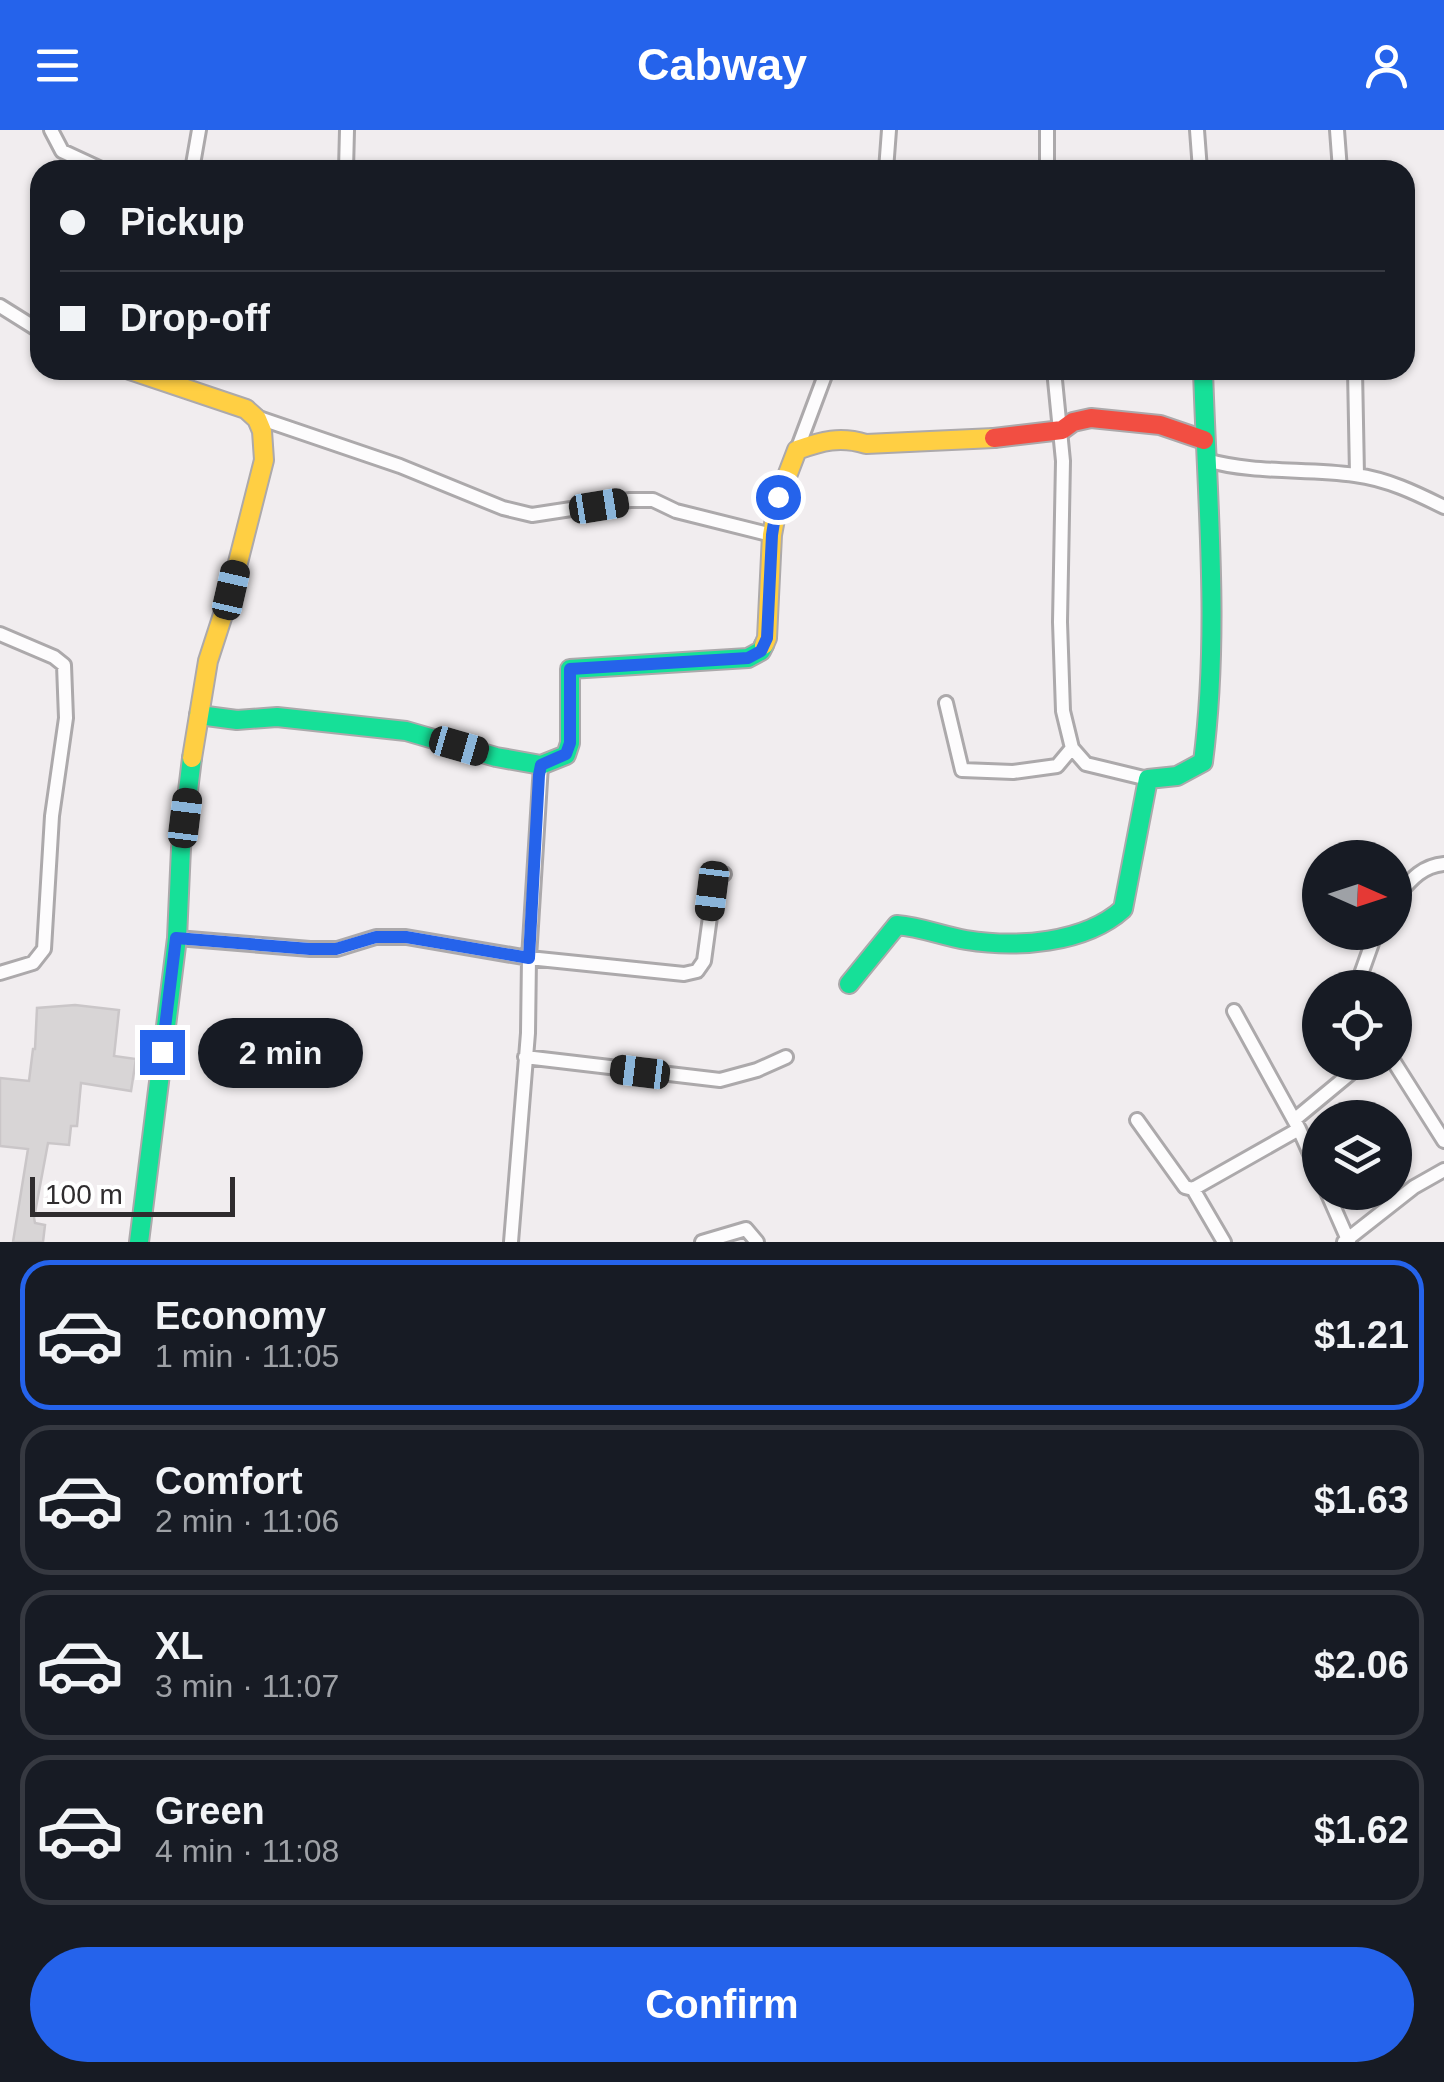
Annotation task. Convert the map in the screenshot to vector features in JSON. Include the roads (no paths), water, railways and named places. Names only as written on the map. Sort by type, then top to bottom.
[{"type":"street","points":[[52,130],[62,151],[81,160]]},
{"type":"street","points":[[194,160],[199,130]]},
{"type":"street","points":[[346,160],[347,130]]},
{"type":"street","points":[[886,160],[888,130]]},
{"type":"street","points":[[1047,130],[1047,160]]},
{"type":"street","points":[[1197,130],[1199,160]]},
{"type":"street","points":[[1337,130],[1339,160]]},
{"type":"street","points":[[0,306],[30,325]]},
{"type":"street","points":[[160,380],[400,466],[503,508],[532,515],[653,500],[676,511],[772,535]]},
{"type":"street","points":[[199,715],[237,720],[277,717],[406,731],[541,765],[566,754],[570,743],[570,669],[748,658],[761,651],[767,638],[772,535],[778,497],[823,380]]},
{"type":"street","points":[[1055,380],[1062,430],[1063,711],[1072,748],[1086,764]]},
{"type":"street","points":[[946,703],[962,770],[1013,772],[1086,764],[1148,779],[1168,779],[1188,773],[1203,762],[1214,659],[1204,380]]},
{"type":"street","points":[[1356,380],[1357,475]]},
{"type":"street","points":[[139,1242],[199,715],[213,642],[231,590],[264,460],[265,438],[259,418]]},
{"type":"street","points":[[796,450],[846,438],[866,444],[984,440],[1062,430],[1073,422],[1091,418],[1138,421],[1204,440]]},
{"type":"street","points":[[1206,460],[1236,468],[1357,475],[1394,484],[1444,507]]},
{"type":"street","points":[[0,634],[54,656],[64,666],[68,694],[52,816],[44,949],[33,964],[0,972]]},
{"type":"street","points":[[1056,766],[1072,748]]},
{"type":"street","points":[[511,1242],[541,765]]},
{"type":"street","points":[[849,984],[897,925],[973,941],[1071,938],[1108,923],[1123,909],[1148,779]]},
{"type":"street","points":[[1412,880],[1429,865],[1444,864]]},
{"type":"street","points":[[176,938],[336,949],[376,937],[406,937],[529,958],[684,974],[697,971],[704,961],[714,880],[724,874]]},
{"type":"street","points":[[1234,1011],[1302,1138]]},
{"type":"street","points":[[525,1057],[720,1080],[757,1070],[786,1056]]},
{"type":"street","points":[[1193,1190],[1296,1125],[1345,1080]]},
{"type":"street","points":[[1405,1080],[1444,1141]]},
{"type":"street","points":[[1137,1120],[1185,1187],[1193,1190],[1224,1242]]},
{"type":"street","points":[[1334,1210],[1347,1241],[1414,1187],[1444,1170]]},
{"type":"street","points":[[702,1242],[746,1228],[756,1242]]}]
